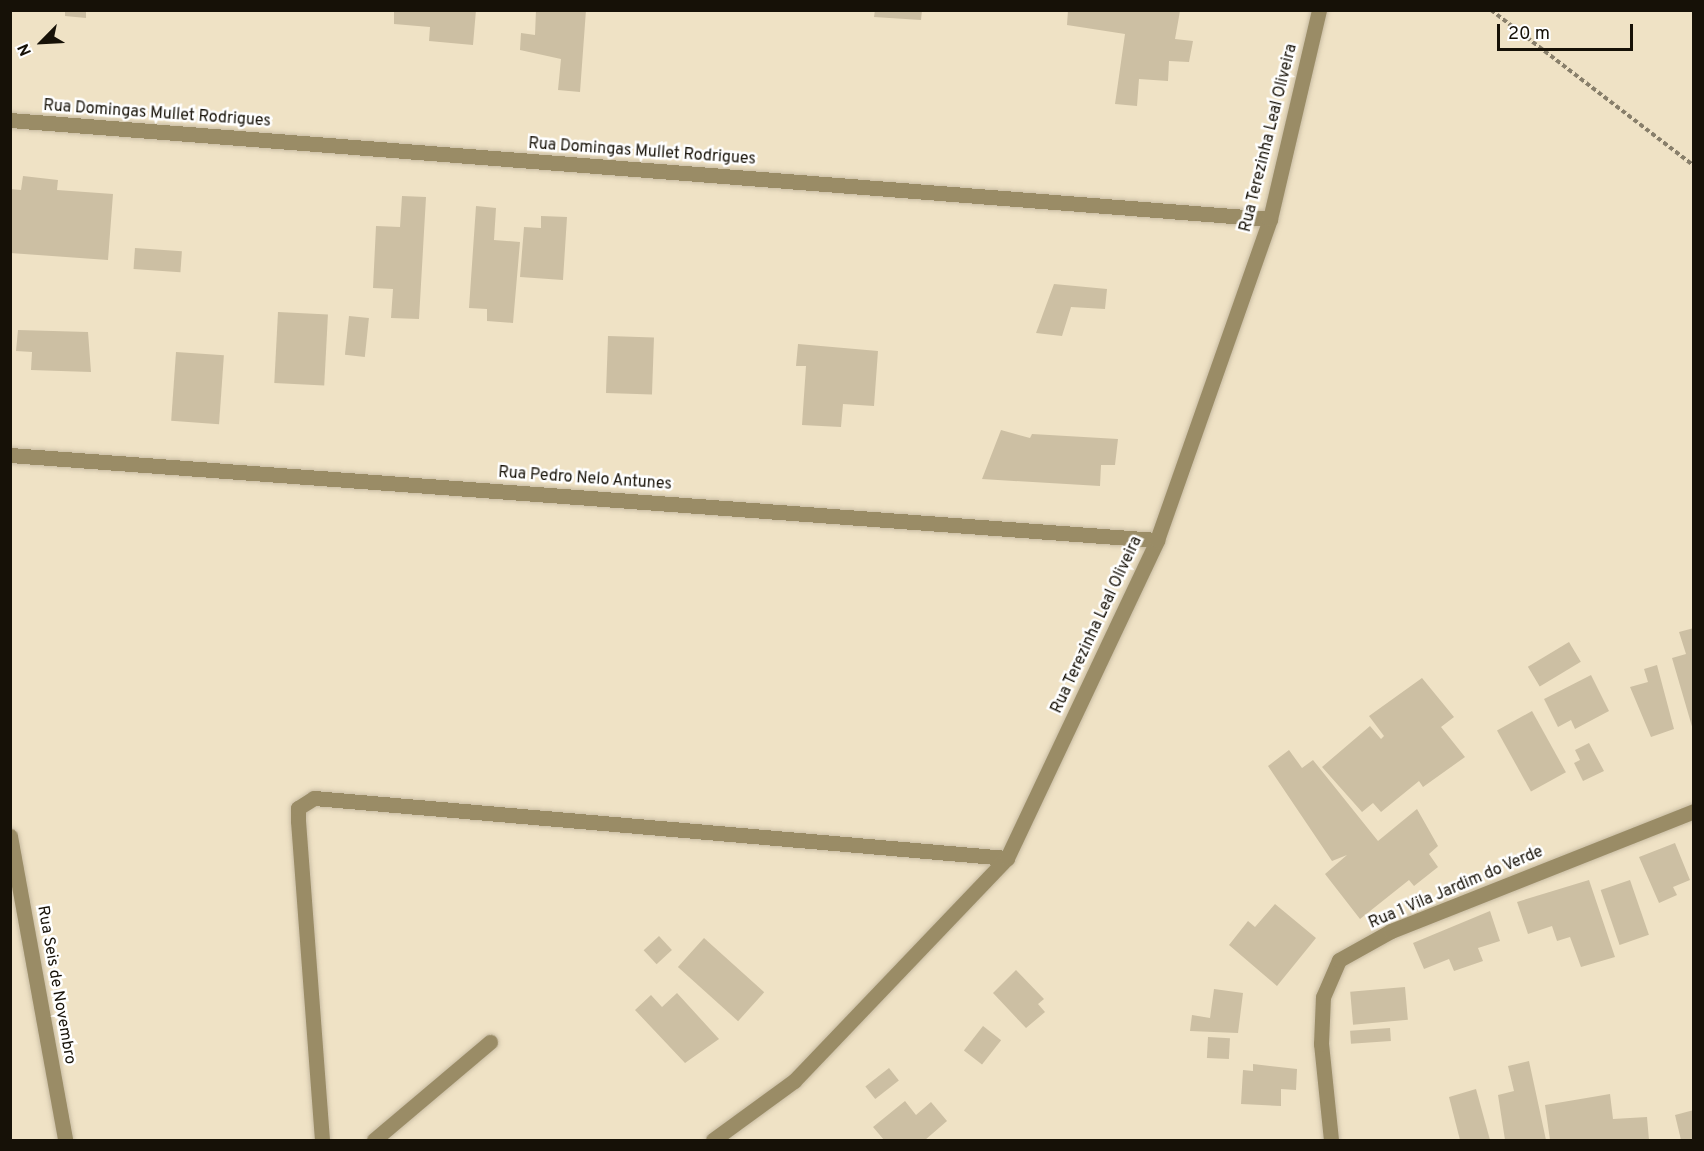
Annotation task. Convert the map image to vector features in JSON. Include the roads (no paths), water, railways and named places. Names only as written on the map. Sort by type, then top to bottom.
[{"type":"street","name":"Rua Terezinha Leal Oliveira","points":[[713,1140],[794,1081],[1007,858],[1158,540],[1270,219],[1319,10]]},
{"type":"street","name":"Rua Domingas Mullet Rodrigues","points":[[10,120],[1270,219]]},
{"type":"street","name":"Rua Pedro Nelo Antunes","points":[[10,455],[1158,540]]},
{"type":"street","points":[[322,1140],[298,821],[298,808],[314,798],[1007,858]]},
{"type":"street","name":"Rua 1 Vila Jardim do Verde","points":[[1331,1140],[1321,1044],[1323,996],[1339,960],[1391,931],[1694,811]]},
{"type":"street","name":"Rua Seis de Novembro","points":[[10,836],[65,1140]]},
{"type":"street","points":[[374,1140],[489,1042]]}]
